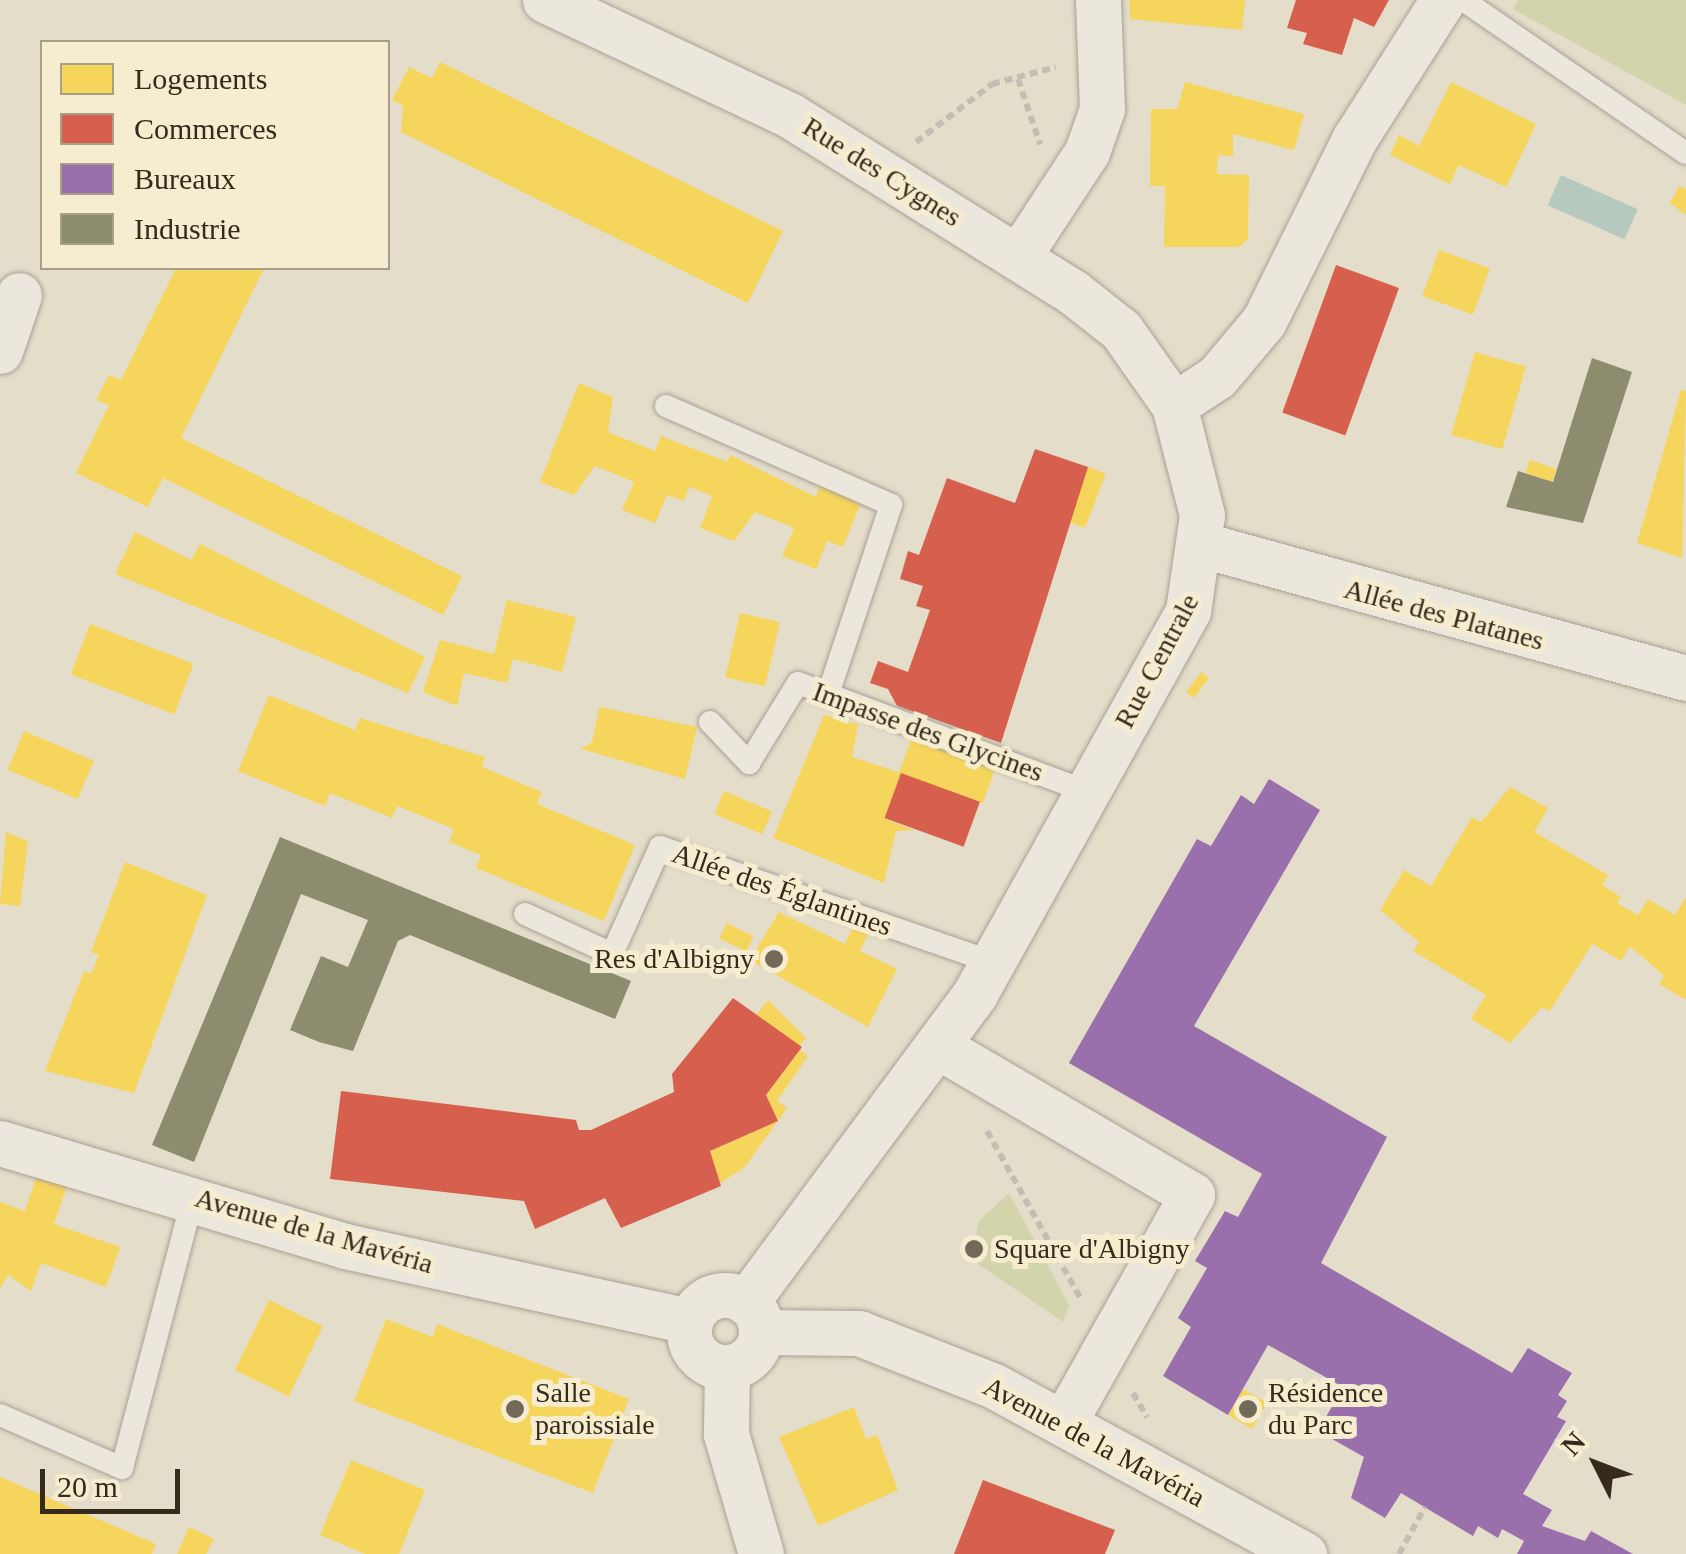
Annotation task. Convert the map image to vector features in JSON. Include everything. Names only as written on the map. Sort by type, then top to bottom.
[{"type":"street","name":"Rue des Cygnes","points":[[544,0],[791,116],[1018,256],[1121,330],[1174,405]]},
{"type":"street","points":[[1018,256],[1088,152],[1102,109],[1098,0]]},
{"type":"street","points":[[1174,405],[1216,377],[1264,321],[1356,138],[1442,0]]},
{"type":"street","points":[[0,351],[19,295]]},
{"type":"street","name":"Rue Centrale","points":[[753,1317],[940,1048],[1188,611],[1204,545],[1174,405]]},
{"type":"street","name":"Allée des Platanes","points":[[1204,545],[1686,678]]},
{"type":"street","points":[[940,1048],[1192,1195],[1065,1420]]},
{"type":"street","name":"Avenue de la Mavéria","points":[[0,1143],[355,1248],[690,1321]]},
{"type":"street","points":[[714,1297],[753,1317],[747,1360],[727,1366],[697,1354],[690,1321],[714,1297]]},
{"type":"street","name":"Avenue de la Mavéria","points":[[753,1317],[859,1333],[1065,1420],[1304,1554]]},
{"type":"street","points":[[727,1366],[726,1434],[762,1554]]},
{"type":"lane","points":[[1463,0],[1686,153]]},
{"type":"lane","points":[[666,406],[892,505],[828,694]]},
{"type":"lane","name":"Impasse des Glycines","points":[[710,722],[749,763],[798,684],[1086,791]]},
{"type":"lane","name":"Allée des Églantines","points":[[525,914],[612,954],[660,847],[992,962]]},
{"type":"lane","points":[[0,1415],[122,1468],[193,1197]]},
{"type":"path","points":[[879,170],[992,84],[1103,58]]},
{"type":"path","points":[[1398,1554],[1425,1507]]},
{"type":"green space","points":[[1518,0],[1686,0],[1686,105],[1513,9]]},
{"type":"green space","points":[[1009,1193],[1069,1305],[1063,1322],[971,1259],[979,1221]]},
{"type":"shaded area","points":[[1561,175],[1638,209],[1624,239],[1548,205]]},
{"type":"building: Logements","points":[[1129,0],[1245,0],[1242,30],[1130,19]]},
{"type":"building: Logements","points":[[440,62],[783,231],[748,303],[401,132],[403,106],[392,100],[409,67],[432,78]]},
{"type":"building: Logements","points":[[1185,82],[1304,114],[1294,150],[1233,134],[1233,156],[1218,155],[1217,174],[1249,175],[1248,239],[1239,247],[1164,247],[1165,186],[1150,186],[1151,109],[1177,109]]},
{"type":"building: Logements","points":[[1451,82],[1536,124],[1506,187],[1459,165],[1450,184],[1390,155],[1399,135],[1419,146]]},
{"type":"building: Logements","points":[[1679,186],[1686,189],[1686,215],[1670,203]]},
{"type":"building: Logements","points":[[1439,250],[1490,268],[1473,315],[1422,296]]},
{"type":"building: Logements","points":[[175,270],[263,270],[181,438],[462,576],[443,615],[163,478],[148,507],[76,473],[109,405],[96,400],[109,375],[121,380]]},
{"type":"building: Logements","points":[[1475,352],[1526,367],[1502,449],[1451,435]]},
{"type":"building: Logements","points":[[579,383],[613,397],[608,432],[655,451],[661,436],[727,462],[730,455],[816,497],[821,481],[863,498],[843,547],[827,541],[816,569],[782,556],[794,528],[755,512],[734,541],[700,528],[712,496],[689,487],[684,501],[667,495],[655,523],[622,510],[634,482],[595,466],[574,495],[540,482]]},
{"type":"building: Logements","points":[[1681,390],[1686,391],[1682,558],[1637,543]]},
{"type":"building: Logements","points":[[1530,460],[1556,469],[1552,482],[1525,473]]},
{"type":"building: Logements","points":[[1088,467],[1106,474],[1085,528],[1067,521]]},
{"type":"building: Logements","points":[[135,532],[191,560],[200,544],[425,657],[408,693],[115,574]]},
{"type":"building: Logements","points":[[507,600],[576,617],[562,672],[513,659],[507,683],[464,673],[457,706],[423,692],[440,640],[494,654]]},
{"type":"building: Logements","points":[[740,613],[780,622],[765,687],[725,677]]},
{"type":"building: Logements","points":[[90,624],[194,664],[174,714],[71,674]]},
{"type":"building: Logements","points":[[1201,672],[1209,678],[1194,698],[1186,692]]},
{"type":"building: Logements","points":[[269,695],[355,730],[360,718],[485,757],[482,767],[542,792],[537,804],[635,845],[604,921],[476,868],[481,855],[449,842],[454,829],[397,806],[392,818],[330,793],[325,806],[238,771]]},
{"type":"building: Logements","points":[[599,707],[697,727],[685,779],[581,749],[592,742]]},
{"type":"building: Logements","points":[[824,715],[858,724],[852,757],[901,773],[886,819],[914,830],[896,831],[884,883],[773,838]]},
{"type":"building: Logements","points":[[24,731],[94,761],[78,799],[8,770]]},
{"type":"building: Logements","points":[[912,737],[996,767],[983,803],[899,773]]},
{"type":"building: Logements","points":[[1510,787],[1548,808],[1534,832],[1608,875],[1602,885],[1621,897],[1617,903],[1638,915],[1648,899],[1675,915],[1686,897],[1686,1000],[1659,984],[1664,976],[1630,946],[1621,961],[1592,944],[1550,1011],[1542,1007],[1510,1043],[1471,1019],[1486,995],[1413,951],[1419,942],[1380,910],[1404,870],[1431,886],[1472,817],[1481,822]]},
{"type":"building: Logements","points":[[724,791],[772,811],[762,834],[714,814]]},
{"type":"building: Logements","points":[[6,832],[28,841],[20,906],[0,904]]},
{"type":"building: Logements","points":[[125,862],[207,895],[134,1093],[45,1071],[84,971],[91,974],[99,955],[91,952]]},
{"type":"building: Logements","points":[[779,912],[845,944],[855,922],[870,930],[860,951],[897,969],[868,1027],[750,960]]},
{"type":"building: Logements","points":[[727,923],[754,937],[746,952],[719,938]]},
{"type":"building: Logements","points":[[768,1000],[806,1038],[799,1046],[756,1015]]},
{"type":"building: Logements","points":[[800,1050],[808,1056],[777,1101],[787,1108],[778,1121],[766,1095]]},
{"type":"building: Logements","points":[[778,1121],[744,1168],[720,1183],[710,1151]]},
{"type":"building: Logements","points":[[36,1178],[67,1185],[54,1224],[120,1247],[106,1287],[41,1263],[31,1291],[8,1275],[0,1289],[0,1202],[25,1211]]},
{"type":"building: Logements","points":[[269,1300],[323,1326],[289,1396],[235,1370]]},
{"type":"building: Logements","name":"Salle paroissiale","points":[[386,1319],[433,1337],[437,1324],[629,1399],[593,1493],[354,1401]]},
{"type":"building: Logements","name":"Résidence du Parc","points":[[1243,1389],[1267,1403],[1252,1429],[1228,1415]]},
{"type":"building: Logements","points":[[854,1407],[866,1439],[877,1435],[898,1490],[818,1526],[779,1437]]},
{"type":"building: Logements","points":[[351,1460],[425,1490],[399,1554],[365,1554],[320,1535]]},
{"type":"building: Logements","points":[[0,1477],[156,1544],[152,1554],[0,1554]]},
{"type":"building: Logements","points":[[189,1527],[214,1539],[206,1554],[177,1554]]},
{"type":"building: Commerces","points":[[1296,0],[1389,0],[1374,27],[1354,18],[1342,55],[1303,44],[1307,33],[1287,28]]},
{"type":"building: Commerces","points":[[1336,265],[1399,288],[1345,435],[1282,413]]},
{"type":"building: Commerces","points":[[1035,449],[1088,467],[1001,743],[897,706],[888,689],[870,683],[878,661],[908,672],[930,610],[916,606],[923,586],[900,579],[908,551],[919,555],[947,478],[1015,503]]},
{"type":"building: Commerces","points":[[901,773],[980,802],[964,847],[885,818]]},
{"type":"building: Commerces","points":[[733,998],[802,1047],[766,1095],[778,1121],[710,1151],[721,1186],[621,1228],[605,1198],[535,1229],[524,1201],[330,1179],[341,1091],[576,1120],[579,1130],[591,1130],[674,1092],[672,1074]]},
{"type":"building: Commerces","points":[[983,1480],[1115,1530],[1105,1554],[954,1554]]},
{"type":"building: Bureaux","points":[[1269,779],[1320,810],[1194,1026],[1387,1137],[1321,1263],[1512,1373],[1528,1348],[1572,1373],[1558,1395],[1567,1401],[1557,1417],[1566,1421],[1523,1494],[1552,1510],[1542,1526],[1585,1541],[1591,1531],[1633,1554],[1517,1554],[1524,1541],[1502,1529],[1498,1538],[1478,1526],[1473,1536],[1401,1493],[1385,1518],[1351,1498],[1364,1457],[1318,1431],[1343,1387],[1268,1345],[1228,1415],[1163,1376],[1191,1327],[1178,1318],[1207,1268],[1195,1261],[1225,1211],[1238,1217],[1262,1174],[1069,1063],[1197,839],[1211,846],[1241,795],[1254,804]]},
{"type":"building: Industrie","points":[[1592,358],[1632,372],[1583,523],[1506,507],[1518,471],[1553,482]]},
{"type":"building: Industrie","points":[[280,837],[631,981],[615,1019],[410,935],[398,941],[353,1051],[319,1042],[290,1030],[321,956],[348,967],[368,920],[301,894],[194,1162],[152,1145]]},
{"type":"place","name":"Res d'Albigny","points":[[774,959]]},
{"type":"place","name":"Square d'Albigny","points":[[974,1249]]},
{"type":"place","name":"Salle paroissiale","points":[[515,1409]]},
{"type":"place","name":"Résidence du Parc","points":[[1248,1409]]}]
